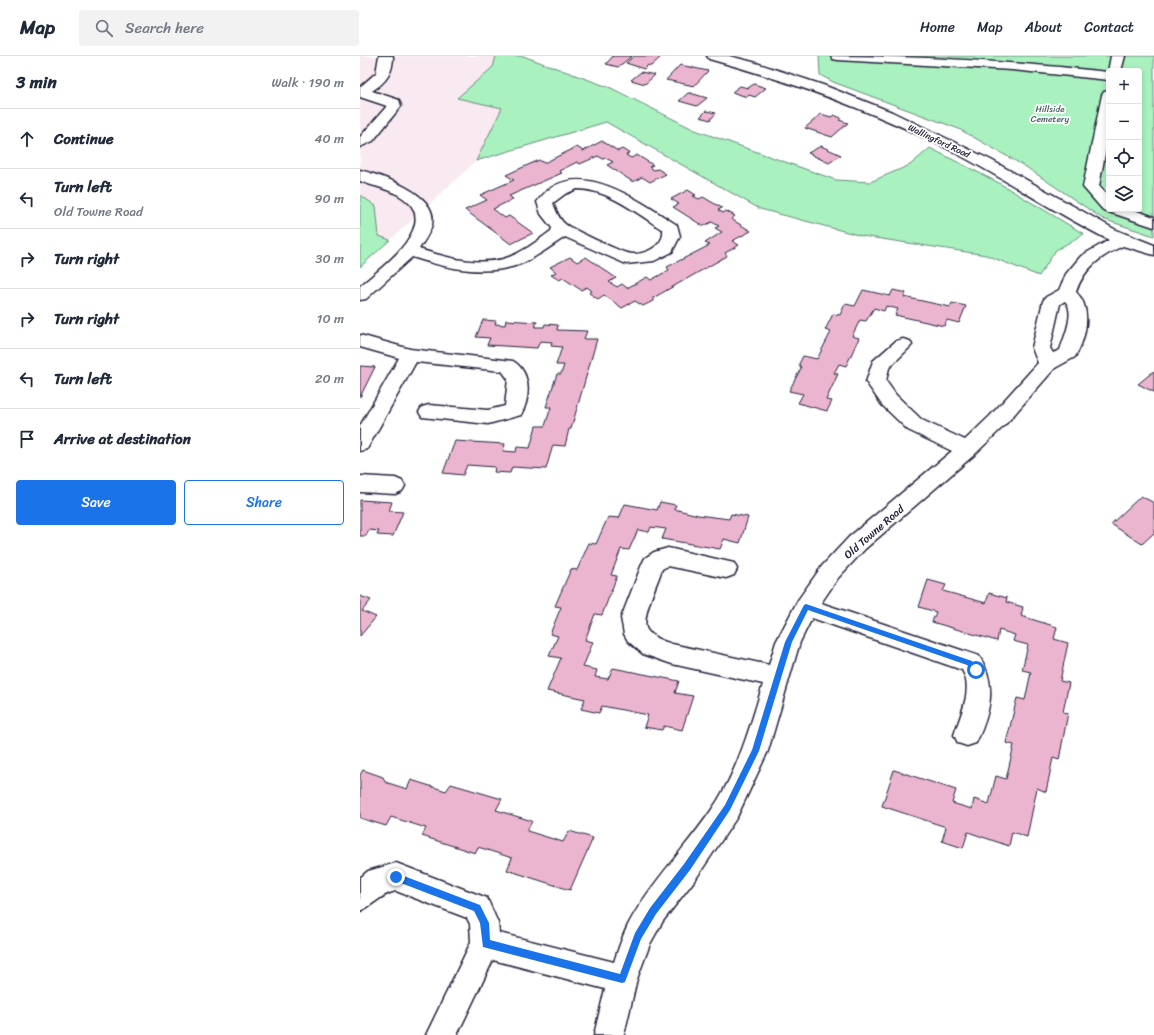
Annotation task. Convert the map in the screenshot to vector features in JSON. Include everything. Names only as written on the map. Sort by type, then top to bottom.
[{"type":"street","points":[[360,92],[379,80],[387,67],[386,56]]},
{"type":"street","name":"Wallingford Road","points":[[718,56],[753,66],[819,89],[922,132],[984,162],[1122,240],[1154,250]]},
{"type":"street","points":[[838,56],[1012,66],[1106,76]]},
{"type":"street","points":[[1115,68],[1118,56]]},
{"type":"street","points":[[360,92],[394,102],[394,106],[368,138],[360,143]]},
{"type":"street","points":[[1106,204],[1091,186],[1107,104]]},
{"type":"street","points":[[360,175],[399,190],[413,198],[423,208],[425,216],[423,229],[409,251],[360,295]]},
{"type":"street","points":[[578,184],[601,187],[671,228],[672,236],[666,248],[648,257],[626,259],[560,228],[549,214],[544,202],[556,192],[578,184]]},
{"type":"street","points":[[1125,212],[1154,222]]},
{"type":"street","points":[[409,251],[455,263],[470,265],[503,264],[533,250],[559,233],[560,228]]},
{"type":"street","points":[[1048,364],[1041,348],[1052,302],[1067,293],[1070,279],[1078,268],[1090,257],[1122,240]]},
{"type":"street","name":"Old Towne Road","points":[[609,1035],[622,979],[638,936],[653,911],[687,867],[728,808],[755,751],[788,642],[806,606],[830,572],[857,543],[967,450],[997,421],[1048,364],[1068,353],[1075,331],[1077,307],[1076,303],[1067,293]]},
{"type":"street","points":[[360,341],[410,355],[506,365],[512,367],[518,375],[518,388],[514,410],[488,417],[429,412]]},
{"type":"street","points":[[903,345],[880,365],[876,382],[889,400],[915,424],[967,450]]},
{"type":"street","points":[[360,444],[410,355]]},
{"type":"street","points":[[360,484],[395,486]]},
{"type":"street","points":[[726,569],[668,558],[662,558],[653,564],[633,618],[636,634],[652,647],[672,654],[778,677]]},
{"type":"street","points":[[806,606],[970,663],[976,670],[980,686],[966,735]]},
{"type":"street","points":[[360,897],[378,880],[396,877],[477,908],[484,923],[486,944],[441,1035]]},
{"type":"street","points":[[486,944],[622,979]]},
{"type":"shaded area","points":[[360,56],[496,56],[493,67],[457,98],[502,108],[476,161],[390,240],[379,237],[376,206],[360,195]]},
{"type":"green space","points":[[496,56],[523,56],[611,88],[695,130],[836,180],[870,182],[910,165],[930,148],[999,183],[1084,234],[1056,250],[1039,276],[986,255],[862,236],[760,209],[606,122],[476,161],[502,108],[457,98],[493,67]]},
{"type":"green space","name":"Hillside Cemetery","points":[[819,56],[1154,56],[1154,236],[1103,219],[1026,167],[959,129],[833,82],[820,75]]},
{"type":"green space","points":[[360,195],[376,206],[379,236],[390,240],[360,267]]},
{"type":"building","points":[[613,56],[632,56],[618,67],[606,64]]},
{"type":"building","points":[[634,56],[662,56],[651,66],[648,65],[644,69],[626,63]]},
{"type":"building","points":[[680,65],[708,71],[694,86],[666,80]]},
{"type":"building","points":[[641,72],[655,75],[645,84],[631,80]]},
{"type":"building","points":[[754,84],[766,88],[755,97],[749,95],[747,97],[732,92],[740,86],[748,88]]},
{"type":"building","points":[[688,93],[707,98],[697,106],[679,101]]},
{"type":"building","points":[[706,111],[716,113],[710,120],[700,117]]},
{"type":"building","points":[[821,114],[831,117],[834,115],[841,118],[839,120],[848,123],[832,137],[805,128]]},
{"type":"building","points":[[602,141],[618,151],[622,149],[629,153],[626,155],[631,158],[637,155],[653,165],[649,167],[654,170],[658,169],[666,174],[650,182],[642,177],[633,182],[607,165],[613,162],[606,158],[603,159],[598,156],[580,164],[577,162],[559,171],[562,173],[509,196],[513,199],[493,209],[505,218],[509,216],[533,233],[511,244],[465,210],[487,200],[480,195],[514,180],[506,175],[539,160],[544,163],[577,147],[583,151]]},
{"type":"building","points":[[821,146],[841,155],[829,163],[808,153]]},
{"type":"building","points":[[688,190],[696,195],[693,196],[699,199],[703,197],[722,208],[718,210],[723,213],[726,211],[735,216],[731,219],[751,231],[732,241],[739,245],[725,253],[727,256],[653,298],[653,301],[643,306],[635,301],[622,308],[604,295],[598,299],[589,293],[592,291],[587,287],[581,290],[563,278],[559,280],[551,275],[556,272],[550,267],[570,257],[577,262],[586,257],[616,278],[609,282],[617,287],[622,284],[627,288],[647,277],[651,280],[669,270],[667,267],[710,245],[705,243],[722,232],[715,228],[719,226],[712,222],[703,226],[673,207],[679,204],[671,199]]},
{"type":"building","points":[[863,290],[890,296],[893,290],[906,293],[904,297],[950,307],[952,303],[966,306],[959,323],[947,320],[944,326],[895,315],[898,309],[886,306],[884,311],[874,308],[866,321],[860,320],[852,336],[859,338],[846,366],[839,364],[834,373],[838,374],[826,400],[832,401],[827,411],[798,403],[803,394],[789,391],[801,368],[799,364],[803,356],[817,359],[831,332],[825,330],[833,314],[840,315],[845,304],[855,306]]},
{"type":"building","points":[[483,320],[496,321],[495,324],[505,325],[506,320],[537,322],[535,327],[544,327],[545,324],[558,325],[557,330],[587,331],[584,339],[597,339],[565,446],[553,445],[546,469],[512,467],[510,473],[494,472],[495,467],[467,465],[463,475],[443,473],[455,441],[505,444],[503,451],[516,452],[517,447],[530,448],[536,426],[545,426],[551,407],[546,407],[557,374],[561,374],[564,365],[556,365],[562,347],[551,346],[552,342],[540,341],[537,348],[487,345],[490,338],[476,337]]},
{"type":"building","points":[[360,366],[375,367],[360,397]]},
{"type":"building","points":[[1154,371],[1154,392],[1138,384]]},
{"type":"building","points":[[1141,496],[1154,503],[1154,533],[1142,544],[1111,524]]},
{"type":"building","points":[[360,500],[392,502],[389,511],[403,512],[393,536],[377,535],[379,531],[369,530],[366,536],[360,536]]},
{"type":"building","points":[[660,502],[676,505],[674,509],[698,515],[729,519],[731,514],[748,517],[740,543],[724,539],[720,549],[662,539],[666,529],[651,527],[649,532],[638,530],[629,550],[621,549],[611,575],[617,576],[602,615],[595,614],[585,640],[593,642],[583,667],[597,670],[595,677],[608,679],[613,668],[679,681],[675,693],[693,696],[682,730],[664,726],[662,730],[644,727],[648,715],[602,706],[599,713],[581,709],[585,699],[547,691],[561,658],[549,656],[558,636],[550,634],[561,607],[555,606],[571,569],[577,570],[589,543],[596,544],[608,517],[619,518],[625,504],[657,510]]},
{"type":"building","points":[[928,580],[946,585],[943,591],[986,603],[989,593],[1007,598],[1006,602],[1023,607],[1021,616],[1057,627],[1054,639],[1068,643],[1060,681],[1069,683],[1063,712],[1068,713],[1059,760],[1053,758],[1046,792],[1037,788],[1027,837],[1012,832],[1009,846],[968,832],[963,848],[942,841],[946,827],[882,806],[894,770],[956,790],[952,803],[972,809],[974,799],[989,804],[996,776],[1006,779],[1014,745],[1006,743],[1017,698],[1025,700],[1031,672],[1022,670],[1028,645],[1013,641],[1015,635],[999,630],[997,641],[932,622],[936,612],[919,607]]},
{"type":"building","points":[[360,596],[371,600],[362,611],[376,617],[360,636]]},
{"type":"building","points":[[363,770],[383,777],[385,782],[407,789],[411,780],[446,791],[451,784],[502,799],[496,810],[532,821],[527,831],[563,842],[569,831],[593,838],[570,890],[507,870],[512,858],[478,847],[475,853],[422,836],[426,828],[391,817],[386,826],[360,818],[360,775]]},
{"type":"route","points":[[396,877],[477,908],[484,923],[486,944],[622,979],[638,936],[653,911],[687,867],[728,808],[755,751],[788,642],[806,606],[970,663],[976,670]]}]
